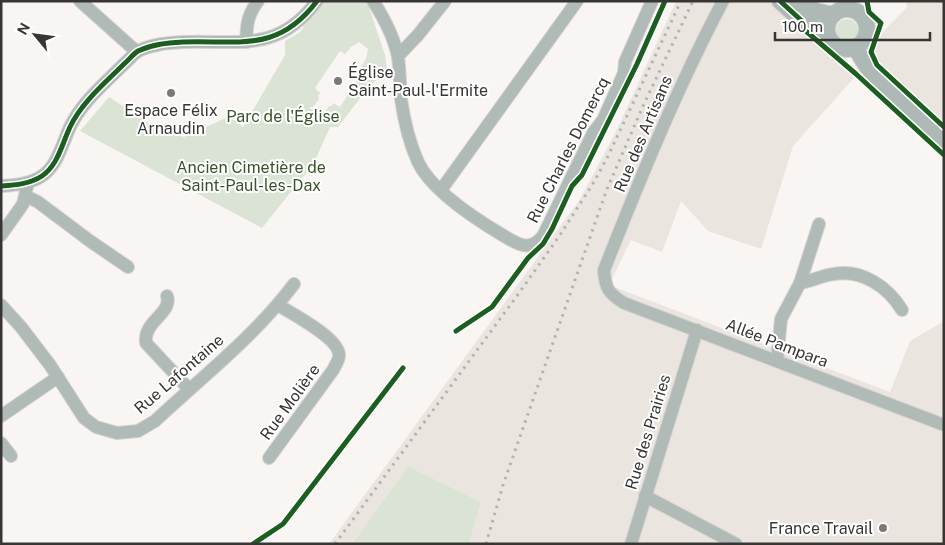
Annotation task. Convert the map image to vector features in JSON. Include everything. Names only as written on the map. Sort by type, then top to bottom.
[{"type":"main road","points":[[780,1],[802,21],[827,32]]},
{"type":"main road","points":[[799,1],[816,11],[861,7],[867,33],[861,44],[856,48],[844,50],[838,48],[832,44],[827,32],[827,26],[840,9]]},
{"type":"main road","points":[[856,48],[872,75],[944,141]]},
{"type":"street","points":[[80,1],[112,31],[127,41],[137,52]]},
{"type":"street","points":[[246,42],[250,12],[258,1]]},
{"type":"street","points":[[1,235],[23,204],[26,189],[52,165],[62,148],[70,126],[80,111],[106,81],[137,52],[162,43],[246,42],[272,37],[287,31],[299,22],[317,1]]},
{"type":"street","points":[[373,1],[392,34],[398,56],[401,100],[409,137],[422,170],[441,190],[577,1]]},
{"type":"street","points":[[398,56],[418,35],[445,1]]},
{"type":"street","name":"Rue Charles Domercq","points":[[441,190],[482,223],[523,246],[538,243],[593,133],[606,112],[624,73],[624,62],[652,1]]},
{"type":"street","name":"Rue des Artisans","points":[[604,284],[604,270],[654,144],[723,1]]},
{"type":"street","points":[[1,186],[26,189],[38,202],[128,268]]},
{"type":"street","points":[[777,361],[781,319],[800,283],[819,224]]},
{"type":"street","points":[[800,283],[833,274],[848,273],[868,278],[884,287],[897,301],[902,310]]},
{"type":"street","name":"Rue Lafontaine","points":[[1,306],[21,327],[58,377],[84,418],[96,427],[117,433],[138,431],[155,421],[248,336],[278,305],[294,284]]},
{"type":"street","name":"Allée Pampara","points":[[604,284],[609,292],[624,303],[944,425]]},
{"type":"street","points":[[167,296],[166,307],[148,328],[145,335],[146,343],[189,389]]},
{"type":"street","name":"Rue Molière","points":[[269,458],[333,370],[339,356],[337,347],[329,338],[278,305]]},
{"type":"street","name":"Rue des Prairies","points":[[632,544],[645,496],[697,330]]},
{"type":"street","points":[[1,416],[58,377]]},
{"type":"street","points":[[1,443],[11,456]]},
{"type":"street","points":[[645,496],[736,544]]},
{"type":"shaded area","points":[[676,1],[770,1],[855,77],[793,146],[761,249],[708,231],[681,201],[662,252],[631,240],[609,285],[890,392],[910,341],[944,321],[944,544],[469,544],[481,502],[408,466],[352,544],[329,544],[580,199],[615,133]]},
{"type":"shaded area","points":[[908,1],[944,1],[944,124],[878,61],[874,53],[881,34],[907,7],[906,3]]},
{"type":"green space","points":[[322,1],[367,1],[385,55],[387,70],[368,88],[338,127],[330,127],[314,163],[262,228],[80,131],[109,97],[153,126],[184,137],[230,116],[243,127],[285,55],[285,41],[300,32]],"holes":[[[359,42],[368,49],[366,59],[361,67],[371,73],[364,83],[358,79],[340,107],[333,103],[323,114],[324,118],[314,109],[310,109],[319,99],[318,95],[321,94],[315,88],[340,51],[345,54]]]},
{"type":"green space","points":[[847,19],[855,22],[858,30],[855,38],[847,41],[839,38],[836,30],[839,22]]},
{"type":"green space","points":[[408,466],[481,502],[469,544],[352,544]]},
{"type":"railway","points":[[335,544],[519,293],[560,235],[594,182],[681,1]]},
{"type":"railway","points":[[486,544],[503,485],[607,189],[643,106],[693,1]]},
{"type":"cycle path","points":[[1,186],[17,185],[42,176],[56,160],[70,127],[80,110],[101,86],[138,51],[166,43],[240,42],[272,36],[288,29],[302,18],[317,1]]},
{"type":"cycle path","points":[[456,331],[492,307],[528,258],[543,244],[572,186],[582,175],[637,64],[665,1]]},
{"type":"cycle path","points":[[780,1],[802,21],[800,26],[856,74],[944,155]]},
{"type":"cycle path","points":[[867,1],[869,12],[881,23],[871,52],[877,65],[944,127]]},
{"type":"cycle path","points":[[253,544],[283,524],[403,368]]},
{"type":"place","name":"Église Saint-Paul-l'Ermite","points":[[338,81]]},
{"type":"place","name":"Espace Félix Arnaudin","points":[[171,93]]},
{"type":"place","name":"France Travail","points":[[883,528]]},
{"type":"park label","name":"Parc de l'Église","points":[[283,116]]},
{"type":"park label","name":"Ancien Cimetière de Saint-Paul-les-Dax","points":[[251,176]]}]
